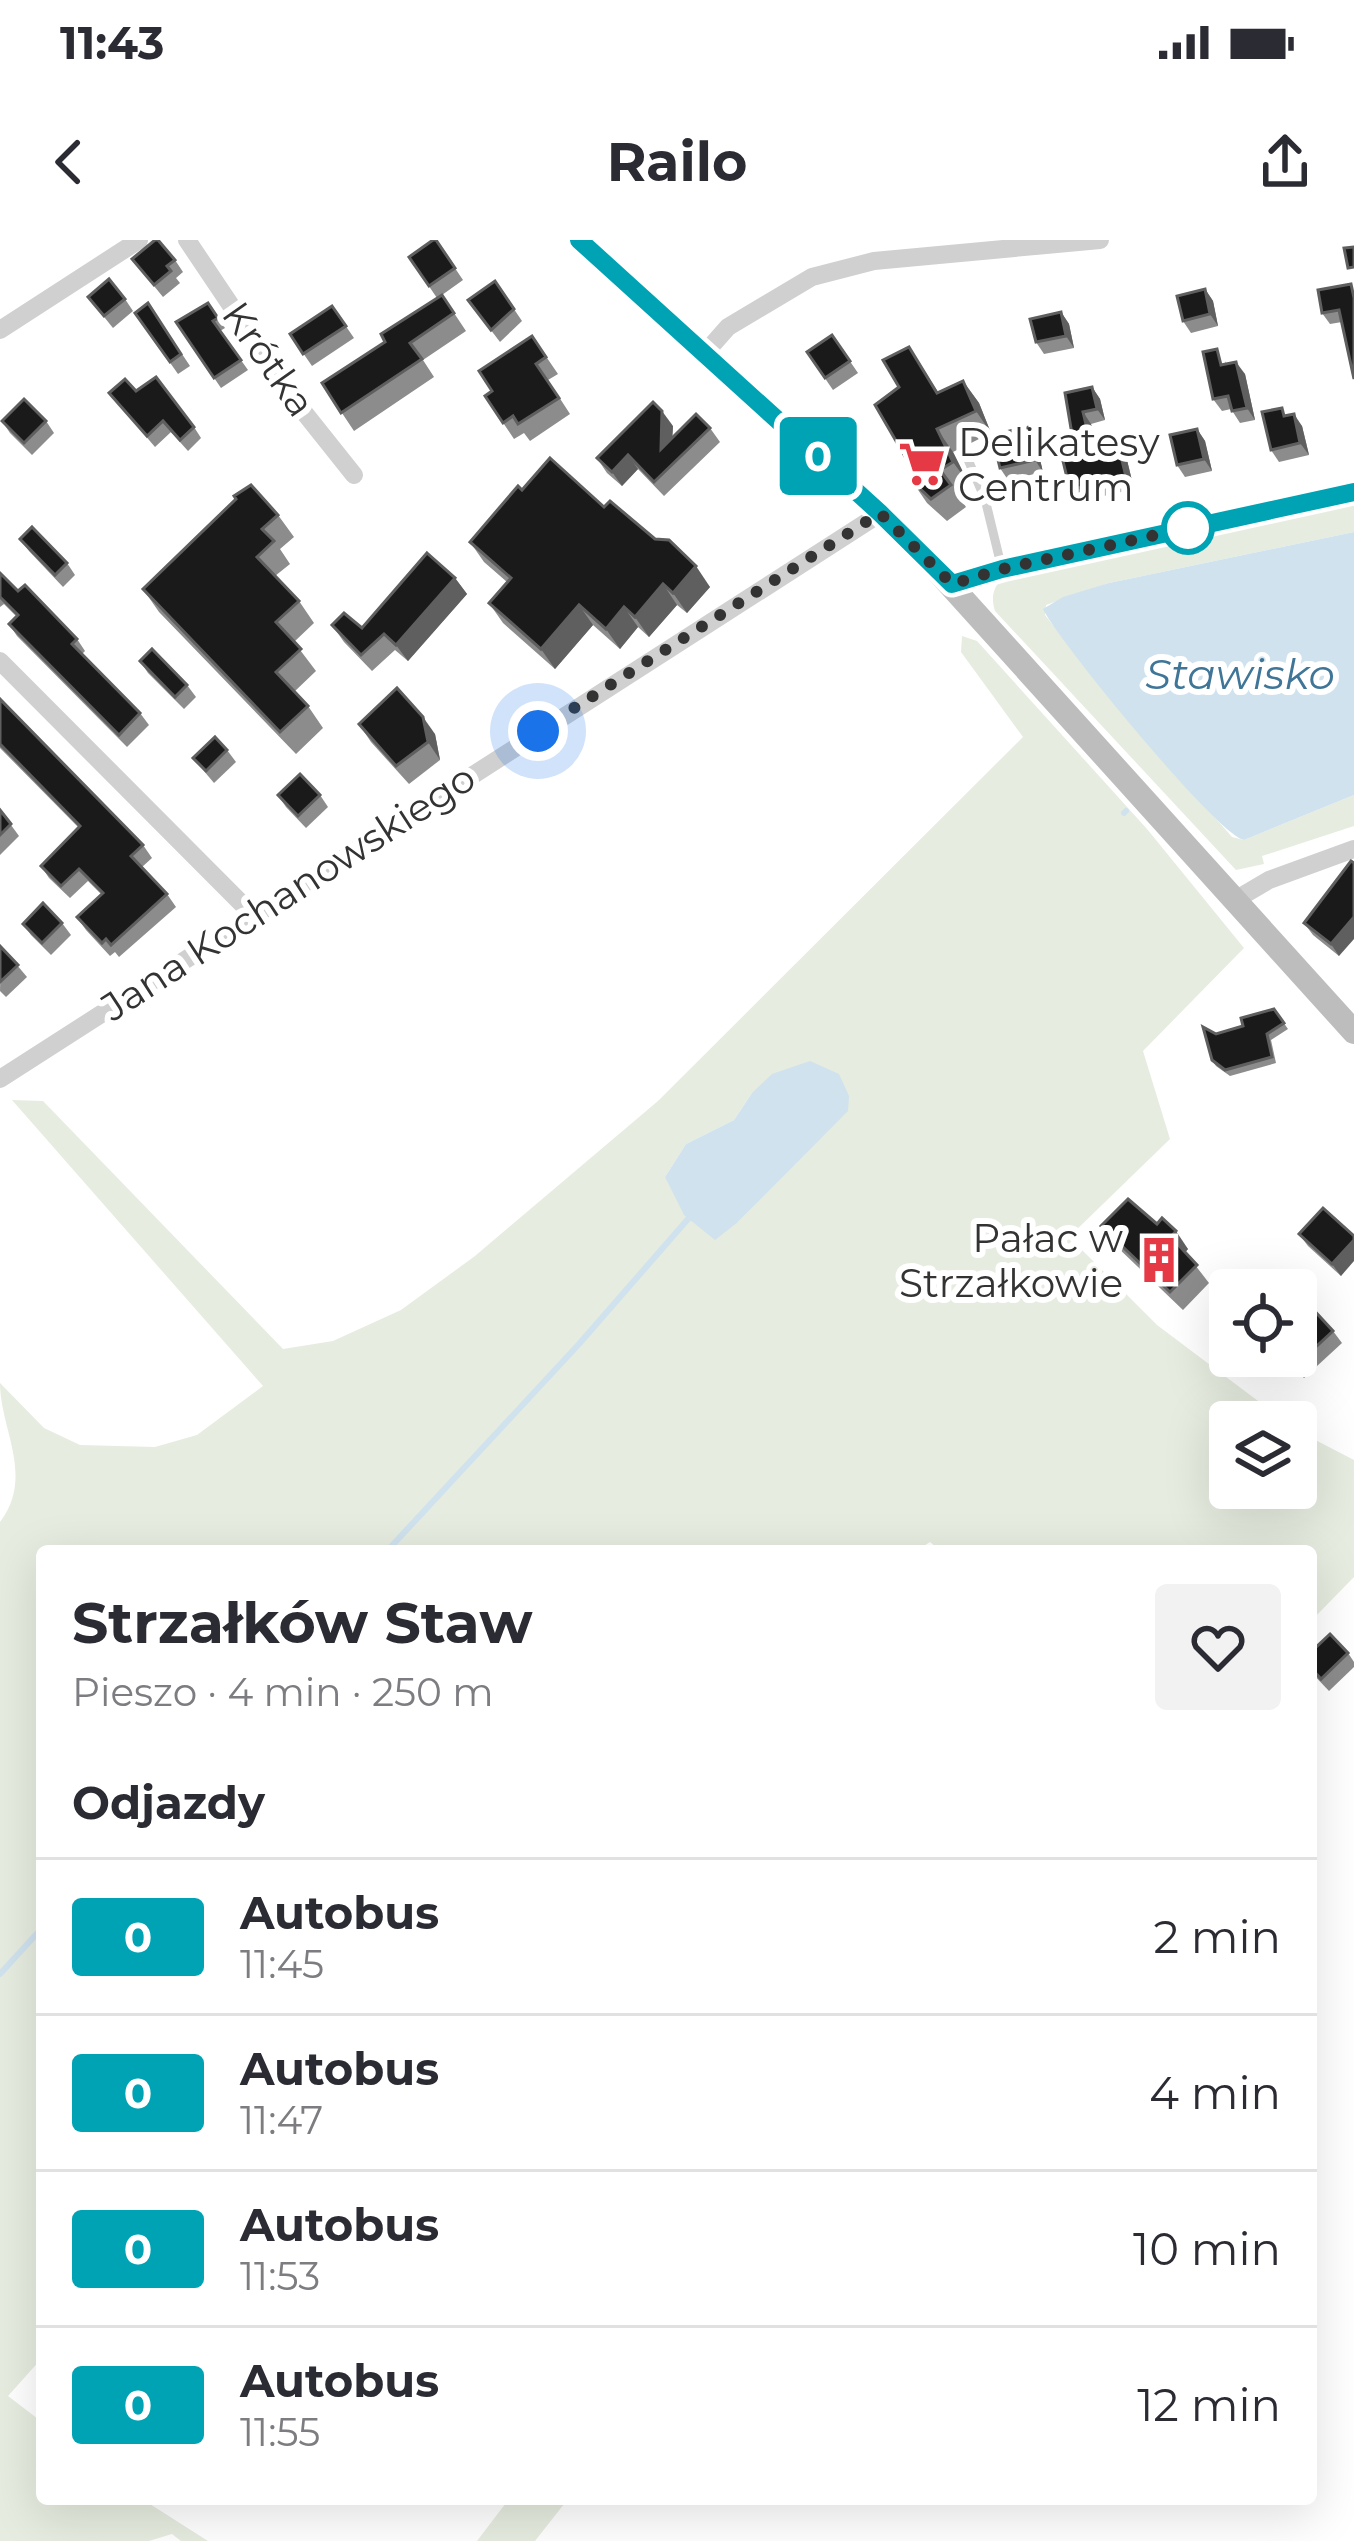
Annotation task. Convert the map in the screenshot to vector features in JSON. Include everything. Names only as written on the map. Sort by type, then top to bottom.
[{"type":"street","points":[[0,330],[139,240]]},
{"type":"street","name":"Krótka","points":[[188,240],[295,401],[354,475]]},
{"type":"street","points":[[579,240],[952,584],[1354,1032]]},
{"type":"street","points":[[705,353],[728,327],[812,278],[874,262],[1100,240]]},
{"type":"street","points":[[952,584],[1354,492]]},
{"type":"street","name":"Jana Kochanowskiego","points":[[0,1079],[880,513]]},
{"type":"street","points":[[0,661],[252,914]]},
{"type":"street","points":[[1235,901],[1269,880],[1354,849]]},
{"type":"lane","points":[[966,455],[985,499],[1002,569]]},
{"type":"shaded area","points":[[1354,499],[1354,532],[1109,583],[1046,605],[1045,615],[1119,708],[1232,837],[1244,840],[1354,795],[1354,826],[1262,856],[1264,864],[1236,870],[995,611],[995,590],[1009,574]]},
{"type":"shaded area","points":[[962,636],[977,641],[1147,829],[1244,948],[1143,1051],[1170,1139],[1069,1237],[1157,1325],[1209,1364],[1209,1377],[1226,1377],[1258,1401],[1209,1401],[1209,1509],[1317,1509],[1317,1441],[1354,1460],[1354,1577],[1317,1615],[1317,1545],[36,1545],[36,2365],[8,2396],[36,2417],[36,2505],[151,2505],[208,2541],[181,2541],[172,2534],[149,2541],[0,2541],[0,1522],[10,1505],[15,1470],[0,1383],[44,1428],[80,1445],[155,1447],[197,1435],[263,1386],[12,1100],[43,1101],[283,1349],[333,1341],[401,1310],[475,1256],[658,1101],[1023,737],[961,652]],"holes":[[[752,1093],[777,1182],[738,1222],[665,1177],[686,1144],[734,1120]]]},
{"type":"shaded area","points":[[504,2505],[563,2505],[535,2541],[477,2541]]},
{"type":"water","name":"Stawisko","points":[[1354,532],[1354,795],[1244,840],[1173,774],[1106,695],[1043,609],[1063,597],[1109,583]]},
{"type":"water","points":[[810,1061],[839,1074],[849,1096],[848,1111],[715,1240],[684,1215],[665,1177],[686,1144],[734,1120],[772,1074]]},
{"type":"building","points":[[155,240],[175,260],[167,266],[171,271],[154,285],[132,259]]},
{"type":"building","points":[[433,240],[455,268],[429,286],[409,257]]},
{"type":"building","points":[[1354,247],[1354,267],[1348,268],[1344,248]]},
{"type":"building","points":[[109,279],[125,299],[104,316],[88,297]]},
{"type":"building","points":[[495,281],[514,309],[491,330],[468,300]]},
{"type":"building","points":[[1351,284],[1354,379],[1339,310],[1322,313],[1318,290]]},
{"type":"building","points":[[1205,289],[1210,314],[1183,321],[1177,296]]},
{"type":"building","points":[[442,295],[454,313],[410,343],[422,359],[341,413],[322,383],[385,342],[381,334]]},
{"type":"building","points":[[148,303],[181,354],[170,362],[135,313]]},
{"type":"building","points":[[208,303],[218,318],[213,321],[241,360],[214,378],[176,322]]},
{"type":"building","points":[[332,306],[346,326],[303,354],[290,334]]},
{"type":"building","points":[[1061,312],[1066,336],[1036,342],[1030,319]]},
{"type":"building","points":[[832,335],[850,361],[825,378],[807,352]]},
{"type":"building","points":[[532,336],[546,357],[536,364],[559,398],[518,424],[513,416],[503,423],[485,396],[492,391],[479,371]]},
{"type":"building","points":[[909,347],[937,393],[963,381],[976,411],[937,429],[953,462],[940,470],[951,485],[931,499],[912,481],[917,477],[875,405],[899,387],[883,360]]},
{"type":"building","points":[[1217,349],[1221,365],[1236,362],[1247,408],[1232,411],[1228,396],[1213,399],[1203,352]]},
{"type":"building","points":[[156,377],[194,427],[180,440],[163,421],[147,436],[109,393],[125,379],[136,391]]},
{"type":"building","points":[[1092,387],[1097,409],[1083,412],[1093,454],[1119,448],[1126,477],[1070,490],[1063,461],[1075,452],[1065,393]]},
{"type":"building","points":[[24,399],[46,421],[24,443],[2,421]]},
{"type":"building","points":[[653,402],[662,411],[661,449],[696,414],[710,428],[654,482],[628,455],[612,472],[597,458]]},
{"type":"building","points":[[1282,408],[1284,416],[1294,414],[1300,443],[1271,450],[1262,412]]},
{"type":"building","points":[[1027,427],[1035,460],[1000,468],[992,435]]},
{"type":"building","points":[[1197,429],[1204,459],[1177,465],[1170,435]]},
{"type":"building","points":[[550,458],[604,507],[610,501],[655,539],[669,540],[696,566],[673,593],[663,584],[635,617],[624,607],[606,629],[579,605],[541,649],[489,603],[511,578],[470,542],[518,486],[522,490]]},
{"type":"building","points":[[251,485],[278,515],[262,529],[274,541],[257,557],[299,601],[276,622],[301,649],[276,672],[308,706],[280,732],[143,589],[234,496]]},
{"type":"building","points":[[32,527],[67,563],[55,575],[20,539]]},
{"type":"building","points":[[427,553],[455,578],[396,645],[384,634],[361,655],[332,625],[344,613],[362,628]]},
{"type":"building","points":[[0,573],[18,591],[25,585],[77,639],[72,644],[140,713],[119,735],[9,624],[18,615],[0,597]]},
{"type":"building","points":[[152,649],[187,685],[175,697],[140,661]]},
{"type":"building","points":[[397,688],[423,717],[428,742],[396,766],[359,724]]},
{"type":"building","points":[[0,699],[143,845],[131,856],[167,894],[111,945],[106,939],[102,943],[77,917],[103,893],[79,869],[61,886],[41,866],[80,826],[0,744]]},
{"type":"building","points":[[215,737],[227,750],[206,771],[193,758]]},
{"type":"building","points":[[300,774],[320,795],[298,816],[278,795]]},
{"type":"building","points":[[0,810],[11,824],[0,835]]},
{"type":"building","points":[[1351,861],[1354,917],[1331,944],[1304,923]]},
{"type":"building","points":[[43,903],[62,923],[42,943],[23,924]]},
{"type":"building","points":[[0,946],[18,965],[0,982]]},
{"type":"building","points":[[1274,1009],[1284,1023],[1267,1034],[1272,1057],[1225,1070],[1212,1060],[1203,1027],[1216,1034],[1243,1026],[1241,1018]]},
{"type":"building","name":"Pałac w Strzałkowie","points":[[1128,1199],[1157,1224],[1162,1218],[1176,1231],[1171,1237],[1197,1265],[1170,1292],[1101,1226]]},
{"type":"building","points":[[1323,1208],[1354,1236],[1332,1264],[1299,1234]]},
{"type":"building","points":[[1317,1314],[1333,1331],[1317,1346]]},
{"type":"building","points":[[1330,1634],[1348,1653],[1321,1679],[1317,1675],[1317,1646]]},
{"type":"waterway","points":[[393,1545],[688,1219]]},
{"type":"waterway","points":[[0,1974],[36,1935]]},
{"type":"bus line","name":"0","points":[[579,240],[952,584],[1354,492]]},
{"type":"place","name":"Delikatesy Centrum","points":[[922,464]]},
{"type":"place","name":"Pałac w Strzałkowie","points":[[1159,1260]]},
{"type":"route","points":[[538,731],[880,513],[952,584],[1188,528]]}]
